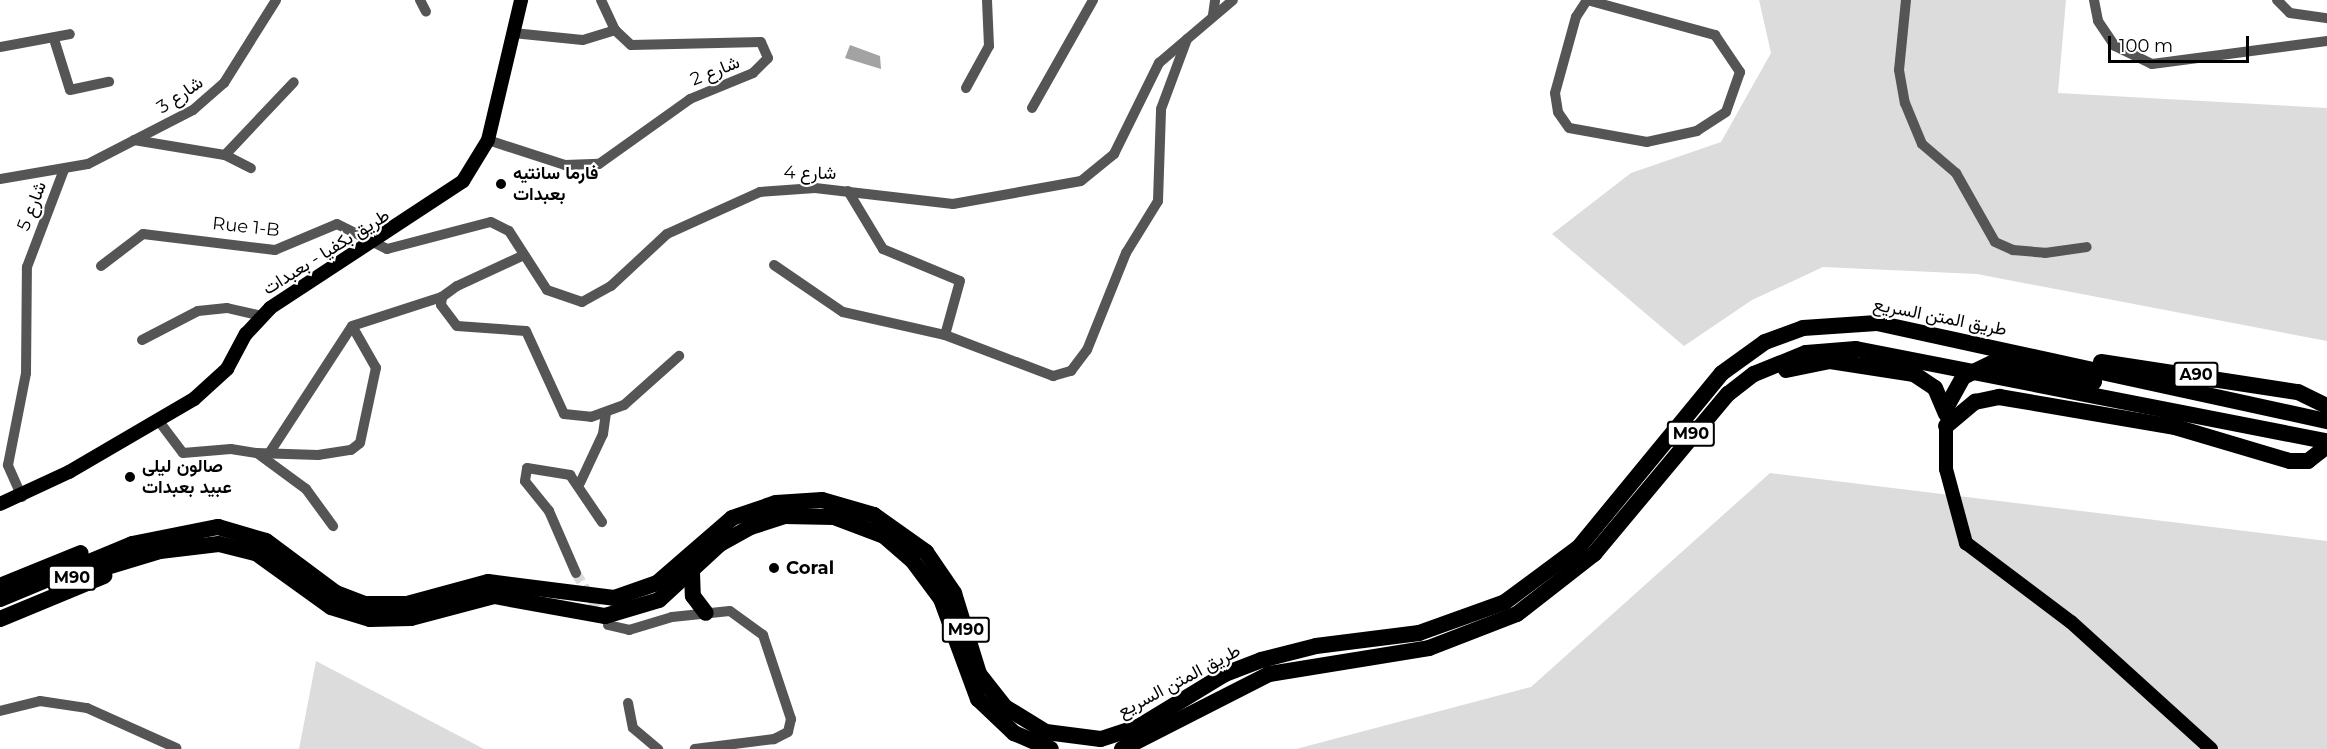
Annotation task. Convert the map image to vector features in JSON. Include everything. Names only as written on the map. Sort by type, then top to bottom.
[{"type":"highway","name":"طريق المتن السريع","points":[[132,544],[203,528],[243,531],[286,553],[336,593],[364,604],[407,604],[488,582],[535,584],[604,599],[628,596],[657,583],[732,518],[776,503],[822,500],[874,515],[926,552],[954,593],[979,674],[1005,707],[1054,734],[1101,739],[1138,727],[1225,674],[1261,660],[1316,645],[1429,630],[1513,597],[1579,547],[1722,374],[1782,335],[1828,323],[1877,323],[2327,421]]},
{"type":"highway","name":"طريق المتن السريع","points":[[1122,749],[1269,674],[1429,648],[1517,614],[1594,554],[1695,429],[1747,378],[1806,353],[1856,349],[2252,424],[2327,441]]},
{"type":"highway","points":[[1747,378],[1820,362],[1879,366],[1923,377],[1949,401],[1946,426]]},
{"type":"highway","name":"A90","points":[[1949,401],[1963,377],[1986,364],[2022,368],[2174,399],[2209,396]]},
{"type":"highway","name":"A90","points":[[2073,364],[2124,364],[2323,402]]},
{"type":"highway","points":[[1946,426],[1988,397],[2175,427],[2301,463],[2327,446]]},
{"type":"highway","points":[[2175,427],[2191,421],[2242,428],[2252,424]]},
{"type":"highway","name":"M90","points":[[0,609],[148,555],[197,544],[239,547],[272,561],[331,607],[391,620],[494,596],[593,616],[626,613],[658,600],[740,532],[784,516],[834,518],[884,536],[912,560],[941,599],[978,699],[1014,733],[1051,749]]},
{"type":"highway","points":[[0,586],[37,567],[102,547],[132,544]]},
{"type":"highway","name":"M90","points":[[0,599],[132,544]]},
{"type":"highway","points":[[0,619],[148,555]]},
{"type":"highway","points":[[692,572],[693,596],[706,614]]},
{"type":"main road","name":"طريق بكفيا - بعبدات","points":[[0,504],[22,497],[158,420],[219,379],[261,316],[463,182],[488,140],[520,0]]},
{"type":"main road","points":[[1946,426],[1946,469],[1966,543],[2072,622],[2211,749]]},
{"type":"street","points":[[267,0],[269,12]]},
{"type":"street","name":"شارع 3","points":[[0,179],[63,172],[134,140],[215,93],[276,0]]},
{"type":"street","points":[[420,0],[426,12]]},
{"type":"street","points":[[513,33],[590,40],[615,30],[601,0]]},
{"type":"street","points":[[966,88],[989,46],[987,0]]},
{"type":"street","points":[[1032,108],[1093,0]]},
{"type":"street","points":[[1213,15],[1215,0]]},
{"type":"street","name":"شارع 4","points":[[370,245],[400,249],[491,222],[509,231],[522,256],[547,290],[582,302],[611,286],[668,234],[698,216],[777,189],[848,191],[953,204],[1081,182],[1105,165],[1159,63],[1233,0]]},
{"type":"street","points":[[1587,0],[1715,35],[1739,64],[1739,80],[1726,112],[1697,131],[1647,142],[1569,128],[1558,112],[1555,93],[1576,17],[1587,0]]},
{"type":"street","points":[[1906,0],[1899,70],[1905,103],[1922,144],[1956,173],[1995,242],[2013,250],[2045,253],[2087,247]]},
{"type":"street","points":[[2094,0],[2098,21],[2115,46],[2152,64],[2327,41]]},
{"type":"street","points":[[2277,0],[2289,13],[2327,18]]},
{"type":"street","name":"شارع 2","points":[[488,140],[565,165],[599,164],[690,99],[753,74],[768,58],[761,42],[643,49],[615,30]]},
{"type":"street","points":[[0,47],[54,39],[70,34]]},
{"type":"street","points":[[54,39],[70,90],[109,82]]},
{"type":"street","points":[[774,265],[843,312],[945,335],[1053,376],[1076,368],[1126,253],[1158,201],[1161,109],[1188,39]]},
{"type":"street","points":[[225,154],[294,82]]},
{"type":"street","points":[[134,140],[225,154],[251,168]]},
{"type":"street","name":"شارع 5","points":[[22,497],[8,465],[26,373],[27,267],[63,172]]},
{"type":"street","points":[[848,191],[883,249],[960,281],[945,335]]},
{"type":"street","name":"Rue 1-B","points":[[101,266],[143,234],[275,250],[337,224],[370,245]]},
{"type":"street","points":[[270,452],[352,326],[442,297],[522,256]]},
{"type":"street","points":[[442,297],[445,316],[457,326],[520,327],[532,336],[564,414],[579,418],[606,413],[641,394],[679,356]]},
{"type":"street","points":[[142,340],[198,311],[227,308],[261,316]]},
{"type":"street","points":[[158,420],[183,453],[231,448],[257,453],[318,455],[351,450],[360,443],[376,368],[352,326]]},
{"type":"street","points":[[580,483],[603,434],[606,413]]},
{"type":"street","points":[[257,453],[306,489],[333,526]]},
{"type":"street","points":[[576,573],[549,511],[524,475],[537,465],[580,483],[602,522]]},
{"type":"street","points":[[608,625],[630,630],[706,614],[738,613],[763,635],[791,719],[782,736],[730,746],[701,748]]},
{"type":"street","points":[[0,711],[39,701],[87,708],[176,748]]},
{"type":"street","points":[[628,703],[633,729],[658,749]]},
{"type":"shaded area","points":[[1759,0],[2066,0],[2058,93],[2327,108],[2327,341],[1977,274],[1823,267],[1752,300],[1684,346],[1552,234],[1631,173],[1721,142],[1771,53]]},
{"type":"shaded area","points":[[850,45],[880,56],[881,69],[845,58]]},
{"type":"shaded area","points":[[1770,473],[2327,541],[2327,749],[1296,749],[1531,687]]},
{"type":"shaded area","points":[[316,661],[484,749],[299,749]]},
{"type":"tunnel","points":[[576,573],[602,617]]},
{"type":"place","name":"فارما سانتيه بعبدات","points":[[501,184]]},
{"type":"place","name":"صالون ليلى عبيد بعبدات","points":[[130,477]]},
{"type":"place","name":"Coral","points":[[774,568]]}]
